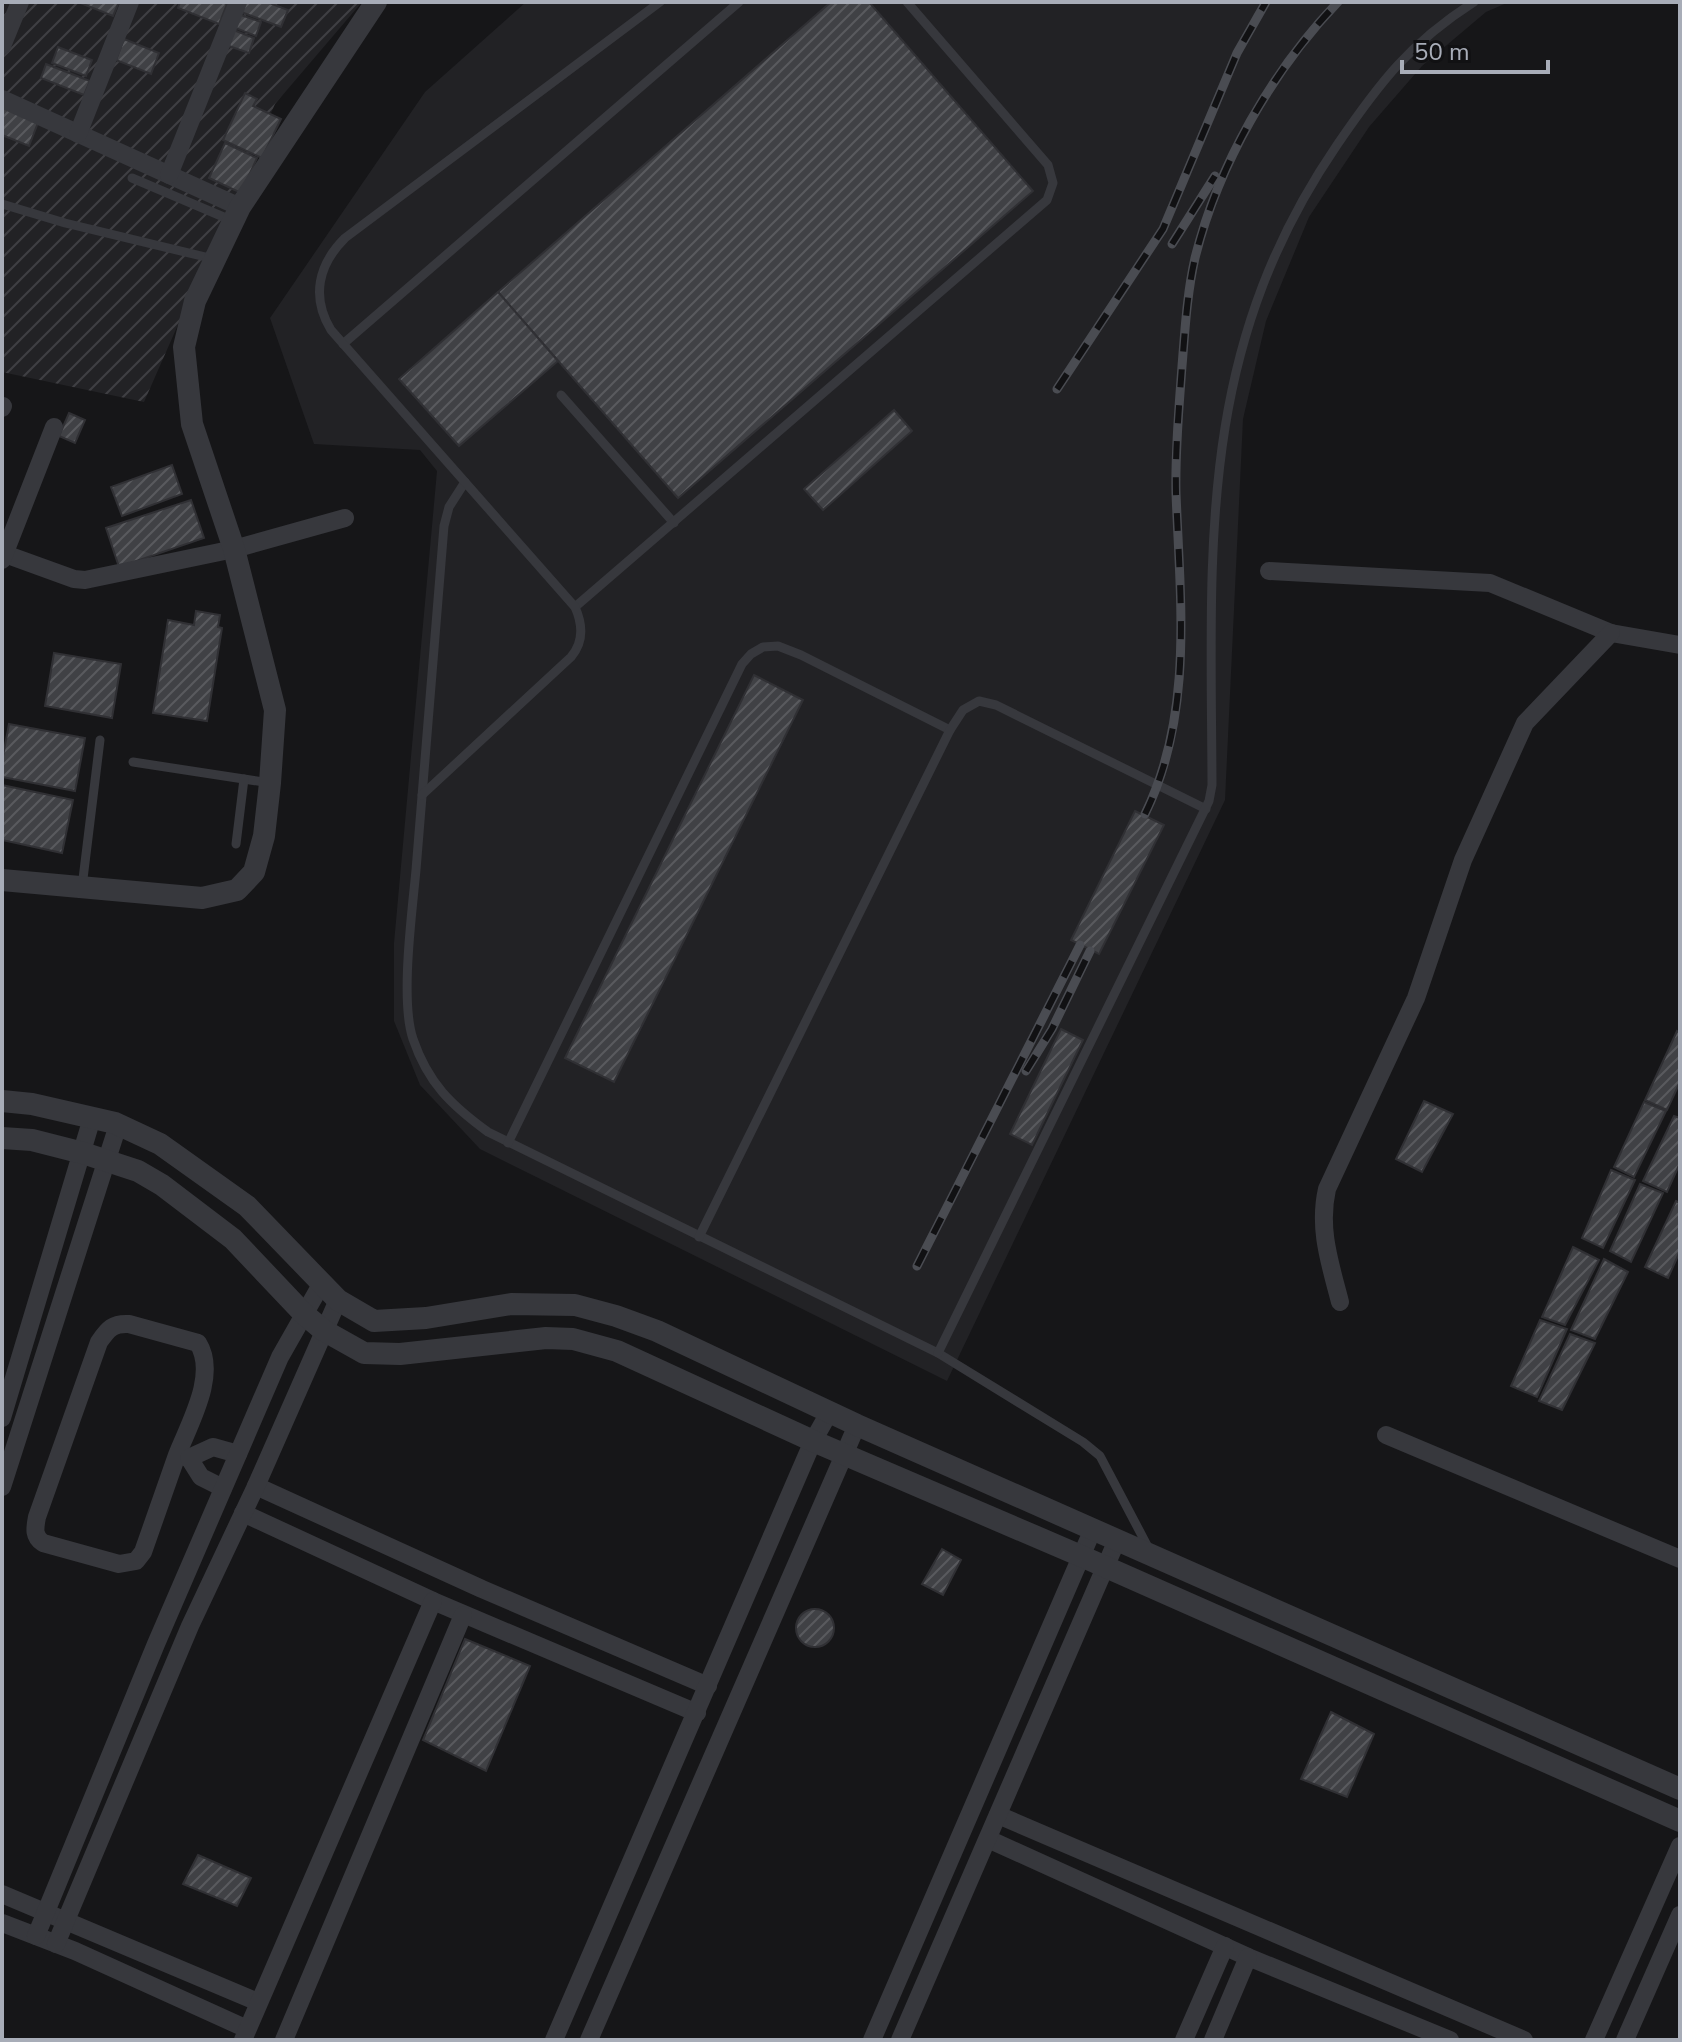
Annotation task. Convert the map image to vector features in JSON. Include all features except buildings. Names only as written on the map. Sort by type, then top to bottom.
[{"type":"street","points":[[2,46],[20,2]]},
{"type":"street","points":[[78,134],[130,2]]},
{"type":"street","points":[[169,175],[238,2]]},
{"type":"street","points":[[2,880],[202,898],[237,890],[254,872],[264,836],[275,710],[234,549],[192,424],[184,347],[195,301],[237,214],[376,2]]},
{"type":"street","points":[[2,99],[169,175],[237,214]]},
{"type":"street","points":[[54,427],[3,556],[74,579],[85,580],[234,549],[345,518]]},
{"type":"street","points":[[1269,571],[1490,583],[1611,633],[1680,645]]},
{"type":"street","points":[[1340,1302],[1327,1251],[1322,1212],[1327,1189],[1416,998],[1463,860],[1525,723],[1611,633]]},
{"type":"street","points":[[2,1101],[32,1104],[118,1125],[160,1144],[247,1206],[338,1300],[374,1321],[426,1318],[511,1304],[575,1305],[616,1316],[657,1331],[857,1425],[1680,1789]]},
{"type":"street","points":[[2,1418],[92,1118]]},
{"type":"street","points":[[2,1487],[118,1125]]},
{"type":"street","points":[[2,1138],[32,1140],[83,1153],[138,1171],[162,1185],[233,1239],[323,1330],[364,1353],[400,1354],[546,1338],[573,1339],[640,1359],[813,1441],[1680,1821]]},
{"type":"street","points":[[36,1936],[156,1644],[280,1357],[322,1283]]},
{"type":"street","points":[[56,1944],[190,1626],[338,1300]]},
{"type":"street","points":[[183,1457],[206,1377],[203,1350],[198,1343],[129,1324],[118,1323],[108,1328],[99,1342],[37,1517],[34,1531],[37,1538],[43,1543],[119,1564],[136,1561],[143,1552],[183,1457],[213,1447],[238,1454]]},
{"type":"street","points":[[554,2040],[813,1441],[830,1411]]},
{"type":"street","points":[[589,2040],[857,1425]]},
{"type":"street","points":[[1386,1435],[1680,1559]]},
{"type":"street","points":[[183,1457],[201,1477],[223,1488]]},
{"type":"street","points":[[256,1486],[482,1589],[708,1686]]},
{"type":"street","points":[[243,1513],[463,1615],[697,1713]]},
{"type":"street","points":[[872,2040],[1093,1529]]},
{"type":"street","points":[[900,2040],[1117,1540]]},
{"type":"street","points":[[2,1923],[56,1944],[245,2034],[433,1601]]},
{"type":"street","points":[[284,2040],[463,1615]]},
{"type":"street","points":[[998,1815],[1524,2040]]},
{"type":"street","points":[[988,1839],[1248,1957],[1450,2040]]},
{"type":"street","points":[[1594,2040],[1680,1846]]},
{"type":"street","points":[[2,1894],[258,2002]]},
{"type":"street","points":[[1625,2040],[1680,1915]]},
{"type":"street","points":[[1269,1965],[1280,1937]]},
{"type":"street","points":[[1184,2040],[1225,1946]]},
{"type":"street","points":[[1213,2040],[1248,1957]]},
{"type":"lane","points":[[422,795],[577,650],[582,629],[575,607],[331,330],[320,306],[321,273],[335,249],[660,2]]},
{"type":"lane","points":[[343,344],[739,2]]},
{"type":"lane","points":[[575,607],[1042,205],[1051,192],[1052,177],[1048,165],[907,2]]},
{"type":"lane","points":[[938,1353],[1206,809],[1212,785],[1211,564],[1215,494],[1225,416],[1247,329],[1262,285],[1298,208],[1372,94],[1417,44],[1474,2]]},
{"type":"lane","points":[[132,178],[237,214]]},
{"type":"lane","points":[[2,204],[65,223],[214,259]]},
{"type":"lane","points":[[561,395],[674,523]]},
{"type":"lane","points":[[465,482],[449,507],[444,526],[407,1004],[412,1037],[425,1069],[442,1095],[475,1123],[508,1143],[938,1353],[1083,1442],[1100,1456],[1152,1556]]},
{"type":"lane","points":[[508,1143],[742,664],[751,654],[771,646],[789,650],[950,730]]},
{"type":"lane","points":[[699,1237],[950,730],[963,710],[975,702],[984,701],[1007,710],[1206,809]]},
{"type":"lane","points":[[82,887],[100,740]]},
{"type":"lane","points":[[133,762],[270,783]]},
{"type":"lane","points":[[236,844],[244,779]]},
{"type":"shaded area","points":[[2,2],[362,2],[275,104],[144,402],[2,372]]},
{"type":"shaded area","points":[[526,2],[1509,2],[1486,12],[1422,66],[1369,127],[1309,217],[1266,321],[1243,419],[1225,800],[947,1381],[480,1149],[420,1085],[394,1021],[394,943],[437,471],[420,450],[314,444],[270,318],[425,92]]},
{"type":"railway","points":[[1057,389],[1163,229],[1237,53],[1266,2]]},
{"type":"railway","points":[[1145,814],[1161,776],[1177,697],[1181,615],[1177,445],[1187,312],[1195,258],[1218,188],[1250,121],[1291,58],[1338,2]]},
{"type":"railway","points":[[1172,244],[1215,176]]},
{"type":"railway","points":[[917,1266],[1080,945]]},
{"type":"railway","points":[[1026,1071],[1052,1029],[1090,951]]}]
